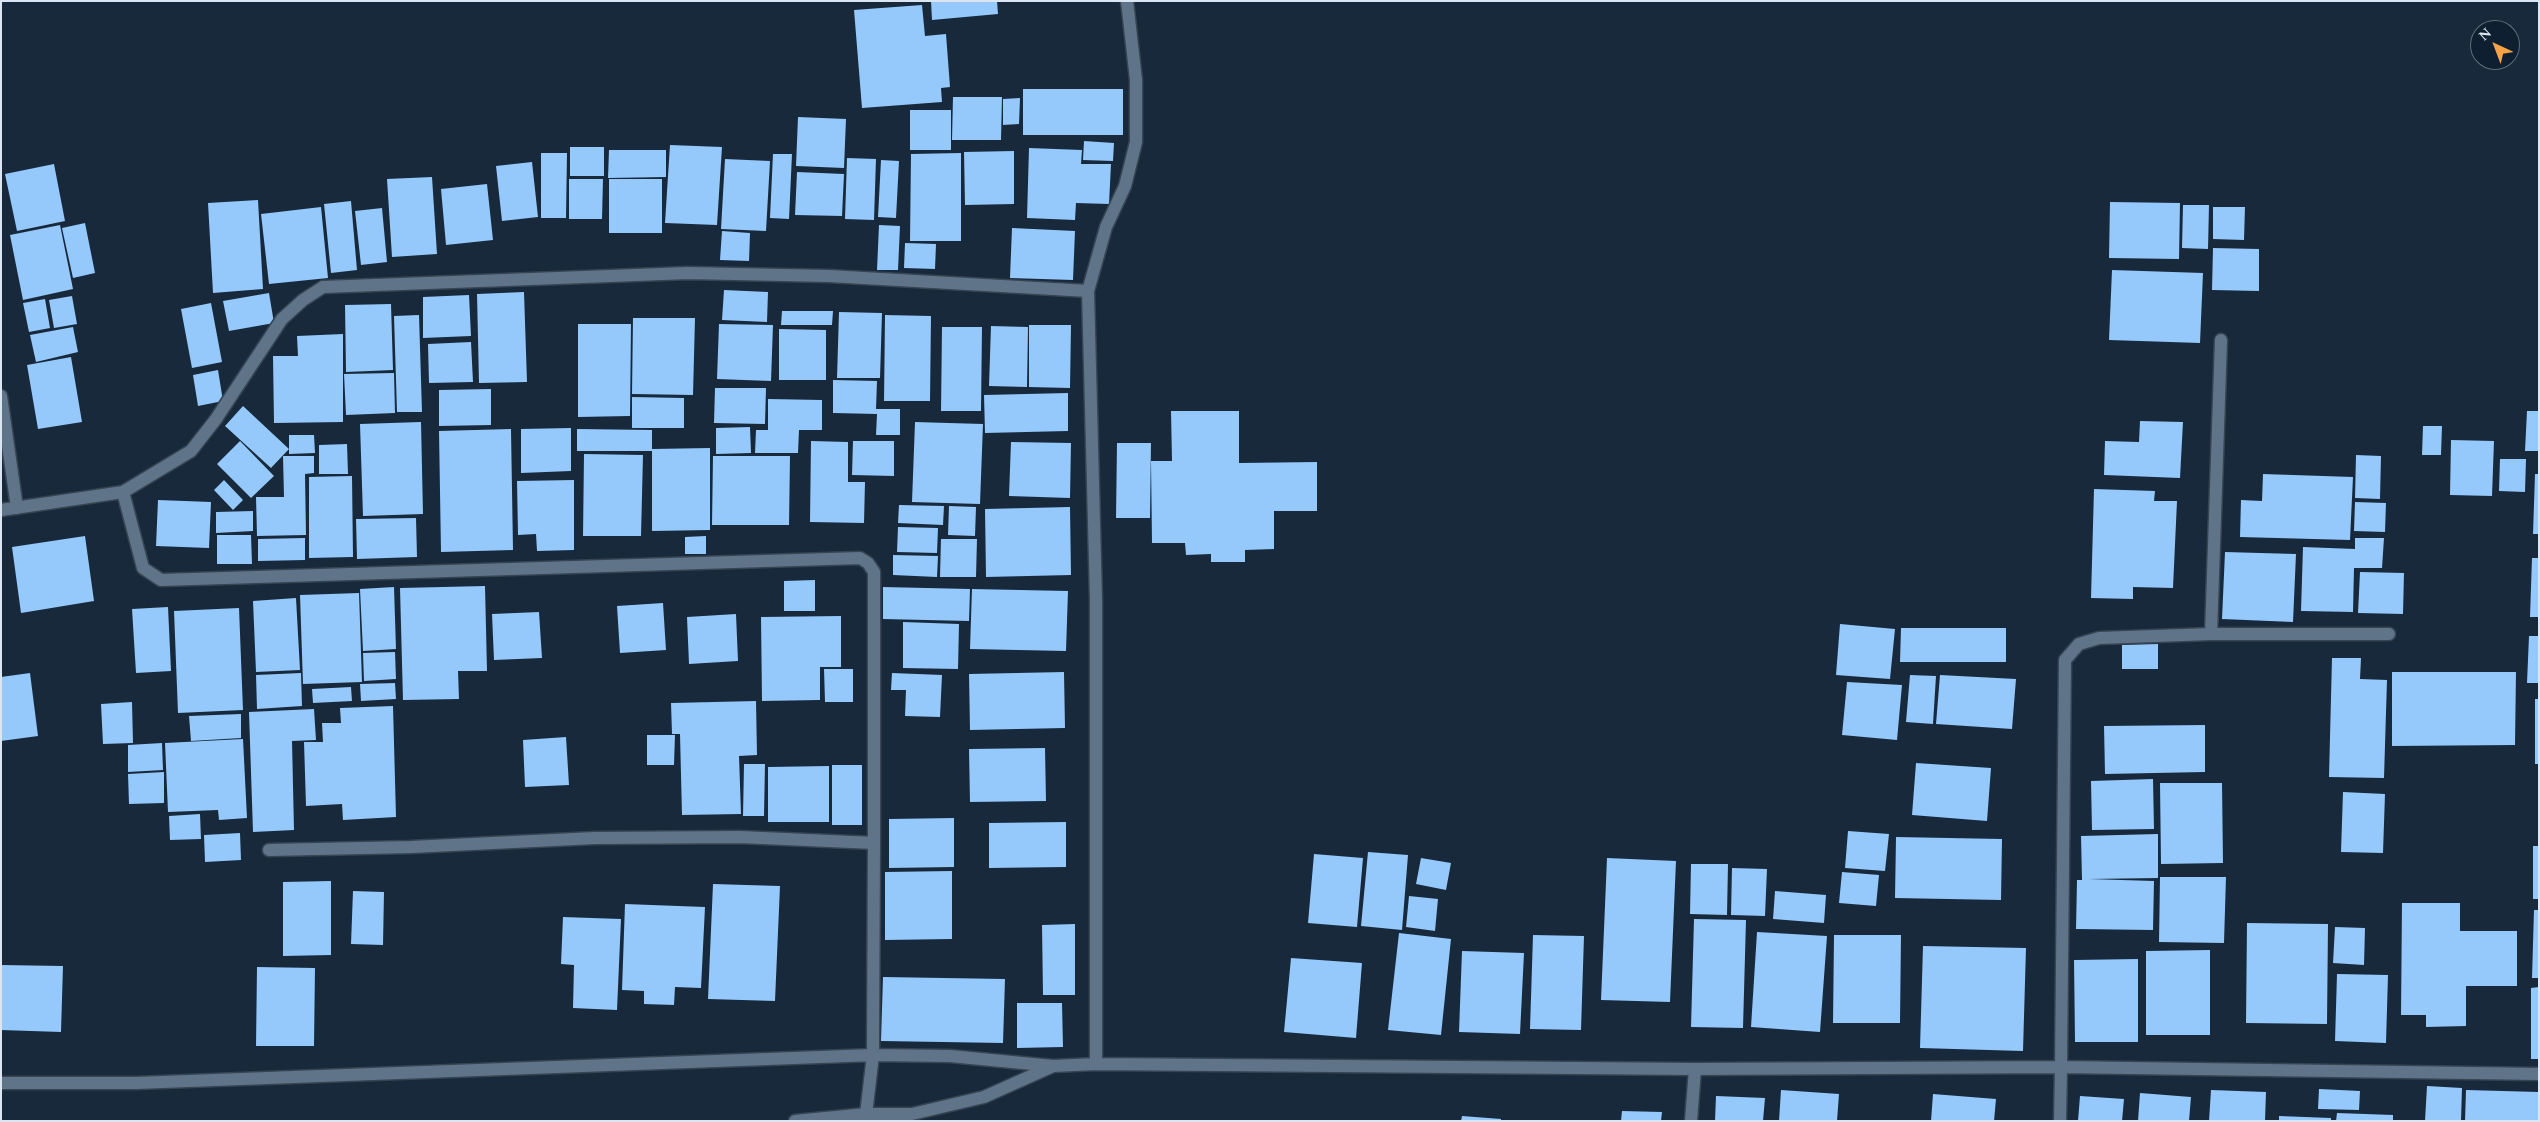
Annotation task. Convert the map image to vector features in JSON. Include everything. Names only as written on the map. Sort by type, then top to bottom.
[{"type":"street","points":[[1096,1064],[1096,600],[1088,292],[1106,227],[1125,186],[1136,142],[1136,80],[1127,1]]},
{"type":"street","points":[[1,510],[123,492],[191,450],[216,419],[282,319],[303,300],[323,287],[688,273],[839,277],[1088,292]]},
{"type":"street","points":[[2211,634],[2221,340]]},
{"type":"street","points":[[1,396],[17,508]]},
{"type":"street","points":[[123,492],[143,568],[161,580],[860,558],[868,562],[874,572],[874,843],[873,1055],[866,1114]]},
{"type":"street","points":[[2060,1121],[2065,660],[2079,644],[2100,638],[2211,634],[2389,634]]},
{"type":"street","points":[[269,850],[411,848],[605,838],[740,837],[874,843]]},
{"type":"street","points":[[1,1083],[136,1084],[873,1055],[950,1056],[1053,1066],[1096,1064],[1695,1070],[2061,1067],[2539,1074]]},
{"type":"street","points":[[795,1121],[866,1114],[912,1114],[984,1097],[1053,1066]]},
{"type":"street","points":[[1692,1121],[1695,1070]]},
{"type":"building","points":[[931,1],[997,1],[998,14],[932,20]]},
{"type":"building","points":[[922,5],[925,36],[946,34],[950,87],[941,88],[942,102],[862,108],[854,10]]},
{"type":"building","points":[[1023,89],[1123,89],[1123,135],[1023,135]]},
{"type":"building","points":[[953,97],[1002,97],[1001,140],[952,140]]},
{"type":"building","points":[[1020,98],[1019,124],[1003,125],[1003,99]]},
{"type":"building","points":[[910,110],[951,110],[951,150],[910,150]]},
{"type":"building","points":[[798,117],[846,119],[844,168],[796,166]]},
{"type":"building","points":[[1084,141],[1114,143],[1113,161],[1083,160]]},
{"type":"building","points":[[670,145],[722,147],[717,225],[665,223]]},
{"type":"building","points":[[570,147],[604,147],[604,176],[570,176]]},
{"type":"building","points":[[1029,148],[1082,150],[1081,164],[1111,164],[1109,204],[1076,203],[1075,220],[1027,218]]},
{"type":"building","points":[[609,150],[666,150],[666,177],[608,178]]},
{"type":"building","points":[[1014,151],[1014,204],[965,205],[964,152]]},
{"type":"building","points":[[541,153],[567,153],[566,218],[541,218]]},
{"type":"building","points":[[961,153],[961,241],[910,241],[911,154]]},
{"type":"building","points":[[773,154],[792,154],[789,219],[770,218]]},
{"type":"building","points":[[847,158],[876,159],[874,220],[845,219]]},
{"type":"building","points":[[725,159],[770,161],[766,231],[721,229]]},
{"type":"building","points":[[881,160],[899,161],[896,218],[878,217]]},
{"type":"building","points":[[532,162],[538,217],[502,221],[496,166]]},
{"type":"building","points":[[54,164],[65,221],[17,231],[5,174]]},
{"type":"building","points":[[797,172],[844,174],[842,216],[795,215]]},
{"type":"building","points":[[432,177],[437,254],[392,257],[387,179]]},
{"type":"building","points":[[569,179],[603,179],[602,219],[569,219]]},
{"type":"building","points":[[609,179],[662,179],[662,233],[609,233]]},
{"type":"building","points":[[487,184],[493,240],[446,245],[441,189]]},
{"type":"building","points":[[258,200],[263,289],[213,293],[208,203]]},
{"type":"building","points":[[351,201],[357,270],[331,273],[324,204]]},
{"type":"building","points":[[2110,202],[2180,203],[2179,259],[2109,258]]},
{"type":"building","points":[[2183,205],[2209,205],[2208,249],[2182,248]]},
{"type":"building","points":[[321,207],[328,278],[269,284],[261,214]]},
{"type":"building","points":[[2213,207],[2245,207],[2244,240],[2213,239]]},
{"type":"building","points":[[382,208],[387,262],[361,265],[355,211]]},
{"type":"building","points":[[85,223],[95,273],[73,278],[62,228]]},
{"type":"building","points":[[60,225],[73,289],[23,300],[10,235]]},
{"type":"building","points":[[879,225],[900,226],[898,270],[877,270]]},
{"type":"building","points":[[1012,228],[1075,231],[1073,280],[1010,278]]},
{"type":"building","points":[[722,231],[750,233],[749,261],[720,260]]},
{"type":"building","points":[[905,243],[936,244],[935,269],[904,268]]},
{"type":"building","points":[[2213,248],[2259,249],[2259,291],[2212,290]]},
{"type":"building","points":[[2112,270],[2203,273],[2200,343],[2109,340]]},
{"type":"building","points":[[724,290],[768,292],[767,322],[722,320]]},
{"type":"building","points":[[524,292],[527,382],[479,383],[477,294]]},
{"type":"building","points":[[269,293],[274,323],[229,331],[223,301]]},
{"type":"building","points":[[469,295],[471,336],[423,338],[423,297]]},
{"type":"building","points":[[72,296],[77,324],[54,328],[49,300]]},
{"type":"building","points":[[45,299],[50,328],[29,332],[23,303]]},
{"type":"building","points":[[211,303],[222,362],[192,368],[181,309]]},
{"type":"building","points":[[391,304],[393,370],[346,372],[345,305]]},
{"type":"building","points":[[782,311],[833,311],[832,325],[781,325]]},
{"type":"building","points":[[839,312],[882,313],[880,378],[837,378]]},
{"type":"building","points":[[419,315],[422,412],[397,412],[394,316]]},
{"type":"building","points":[[885,315],[931,316],[930,401],[884,401]]},
{"type":"building","points":[[633,318],[695,318],[693,395],[632,394]]},
{"type":"building","points":[[578,324],[631,324],[630,416],[578,417]]},
{"type":"building","points":[[719,324],[773,325],[771,381],[717,379]]},
{"type":"building","points":[[1029,325],[1071,325],[1070,388],[1029,387]]},
{"type":"building","points":[[991,326],[1028,327],[1027,387],[989,386]]},
{"type":"building","points":[[73,327],[78,352],[36,362],[30,335]]},
{"type":"building","points":[[942,327],[982,327],[981,411],[941,411]]},
{"type":"building","points":[[779,329],[826,330],[826,380],[779,380]]},
{"type":"building","points":[[343,334],[343,422],[274,423],[273,356],[298,356],[297,336]]},
{"type":"building","points":[[471,342],[473,382],[429,383],[428,344]]},
{"type":"building","points":[[71,357],[82,422],[38,429],[27,365]]},
{"type":"building","points":[[218,370],[223,401],[198,406],[193,375]]},
{"type":"building","points":[[394,373],[395,413],[346,415],[344,374]]},
{"type":"building","points":[[833,380],[877,381],[876,409],[900,409],[900,435],[876,435],[877,414],[833,413]]},
{"type":"building","points":[[715,388],[766,388],[765,424],[714,423]]},
{"type":"building","points":[[491,389],[491,425],[439,426],[439,390]]},
{"type":"building","points":[[1068,393],[1068,431],[985,433],[984,395]]},
{"type":"building","points":[[632,397],[684,398],[684,428],[632,428]]},
{"type":"building","points":[[768,399],[822,400],[822,430],[799,430],[798,453],[755,453],[756,430],[768,430]]},
{"type":"building","points":[[243,406],[289,449],[271,468],[225,426]]},
{"type":"building","points":[[1171,411],[1239,411],[1239,463],[1317,462],[1317,511],[1274,511],[1274,549],[1245,550],[1245,562],[1211,562],[1211,554],[1186,555],[1185,543],[1152,543],[1151,461],[1172,461]]},
{"type":"building","points":[[2527,411],[2539,411],[2539,451],[2525,451]]},
{"type":"building","points":[[2140,421],[2183,422],[2180,478],[2104,475],[2105,441],[2139,442]]},
{"type":"building","points":[[421,422],[423,514],[363,516],[360,424]]},
{"type":"building","points":[[915,422],[983,424],[980,504],[912,502]]},
{"type":"building","points":[[2423,426],[2442,426],[2441,455],[2422,455]]},
{"type":"building","points":[[750,427],[751,453],[716,454],[716,428]]},
{"type":"building","points":[[571,428],[571,471],[521,473],[521,429]]},
{"type":"building","points":[[511,429],[513,550],[441,552],[439,431]]},
{"type":"building","points":[[577,429],[652,430],[652,449],[710,448],[710,530],[652,531],[652,451],[577,451]]},
{"type":"building","points":[[289,435],[314,435],[315,453],[289,454]]},
{"type":"building","points":[[2451,440],[2494,441],[2492,496],[2450,495]]},
{"type":"building","points":[[240,441],[274,476],[251,498],[217,464]]},
{"type":"building","points":[[811,441],[848,442],[848,482],[865,482],[864,523],[810,522]]},
{"type":"building","points":[[853,441],[894,441],[894,476],[852,475]]},
{"type":"building","points":[[1011,442],[1071,443],[1070,498],[1009,496]]},
{"type":"building","points":[[1117,443],[1151,443],[1150,518],[1116,518]]},
{"type":"building","points":[[347,444],[348,474],[319,474],[319,445]]},
{"type":"building","points":[[584,454],[643,455],[641,536],[583,536]]},
{"type":"building","points":[[2356,455],[2381,456],[2380,499],[2355,498]]},
{"type":"building","points":[[283,456],[314,456],[314,473],[305,474],[306,535],[257,536],[256,497],[284,497]]},
{"type":"building","points":[[713,456],[790,456],[789,525],[712,525]]},
{"type":"building","points":[[2500,459],[2526,459],[2525,492],[2499,491]]},
{"type":"building","points":[[2263,474],[2353,477],[2350,540],[2240,537],[2241,500],[2262,501]]},
{"type":"building","points":[[2535,474],[2539,474],[2539,534],[2533,534]]},
{"type":"building","points":[[352,476],[353,557],[309,558],[309,477]]},
{"type":"building","points":[[224,480],[243,500],[233,510],[214,490]]},
{"type":"building","points":[[574,480],[574,550],[537,551],[536,534],[518,535],[517,481]]},
{"type":"building","points":[[2094,489],[2155,491],[2154,501],[2177,501],[2173,588],[2133,587],[2133,599],[2091,598]]},
{"type":"building","points":[[158,500],[211,502],[209,548],[156,546]]},
{"type":"building","points":[[2355,502],[2386,503],[2385,532],[2354,531]]},
{"type":"building","points":[[899,505],[944,506],[943,525],[898,523]]},
{"type":"building","points":[[949,506],[976,507],[975,536],[948,535]]},
{"type":"building","points":[[1070,507],[1071,575],[986,577],[985,509]]},
{"type":"building","points":[[253,511],[253,531],[216,533],[216,512]]},
{"type":"building","points":[[416,518],[417,557],[357,559],[356,519]]},
{"type":"building","points":[[898,527],[938,528],[937,553],[897,552]]},
{"type":"building","points":[[217,535],[251,535],[252,564],[217,564]]},
{"type":"building","points":[[85,536],[94,601],[21,613],[12,547]]},
{"type":"building","points":[[706,536],[706,554],[685,554],[685,537]]},
{"type":"building","points":[[305,538],[305,560],[258,561],[258,539]]},
{"type":"building","points":[[2355,538],[2384,538],[2382,568],[2354,568],[2353,612],[2301,611],[2303,547],[2355,549]]},
{"type":"building","points":[[941,539],[977,539],[976,577],[940,577]]},
{"type":"building","points":[[2225,552],[2296,554],[2293,622],[2222,619]]},
{"type":"building","points":[[893,555],[938,556],[937,577],[893,575]]},
{"type":"building","points":[[2532,558],[2539,558],[2539,617],[2530,617]]},
{"type":"building","points":[[2360,572],[2404,573],[2403,614],[2358,613]]},
{"type":"building","points":[[815,580],[815,611],[784,611],[784,581]]},
{"type":"building","points":[[485,586],[487,671],[458,671],[459,699],[403,700],[400,588]]},
{"type":"building","points":[[394,587],[396,649],[363,651],[360,589]]},
{"type":"building","points":[[883,587],[970,589],[969,621],[883,619]]},
{"type":"building","points":[[972,589],[1068,591],[1066,651],[970,649]]},
{"type":"building","points":[[359,593],[362,682],[303,684],[300,595]]},
{"type":"building","points":[[296,598],[300,670],[256,672],[253,601]]},
{"type":"building","points":[[663,603],[666,650],[620,653],[617,606]]},
{"type":"building","points":[[168,607],[171,671],[136,673],[132,609]]},
{"type":"building","points":[[239,608],[243,710],[178,713],[174,611]]},
{"type":"building","points":[[539,612],[542,658],[494,660],[492,614]]},
{"type":"building","points":[[736,614],[738,661],[689,664],[687,617]]},
{"type":"building","points":[[841,616],[841,667],[820,667],[820,700],[762,701],[761,617]]},
{"type":"building","points":[[903,622],[959,624],[958,669],[903,668]]},
{"type":"building","points":[[1840,624],[1895,629],[1890,679],[1836,675]]},
{"type":"building","points":[[1901,628],[2006,628],[2006,662],[1900,662]]},
{"type":"building","points":[[2529,636],[2539,636],[2539,683],[2527,683]]},
{"type":"building","points":[[2158,644],[2158,669],[2122,669],[2122,645]]},
{"type":"building","points":[[395,652],[396,679],[364,681],[363,653]]},
{"type":"building","points":[[2332,658],[2361,658],[2360,679],[2387,680],[2384,778],[2329,777]]},
{"type":"building","points":[[824,669],[853,669],[853,702],[825,702]]},
{"type":"building","points":[[1064,672],[1065,728],[970,730],[969,674]]},
{"type":"building","points":[[2392,672],[2516,672],[2515,745],[2392,746]]},
{"type":"building","points":[[30,673],[38,736],[1,741],[1,677]]},
{"type":"building","points":[[301,673],[302,706],[257,709],[256,675]]},
{"type":"building","points":[[892,673],[942,675],[940,717],[905,716],[906,690],[891,690]]},
{"type":"building","points":[[1910,675],[1936,676],[1933,724],[1906,722]]},
{"type":"building","points":[[1940,675],[2016,679],[2012,729],[1936,724]]},
{"type":"building","points":[[1847,682],[1902,685],[1897,740],[1842,735]]},
{"type":"building","points":[[395,683],[396,699],[361,701],[360,684]]},
{"type":"building","points":[[351,687],[352,701],[313,703],[312,689]]},
{"type":"building","points":[[2535,699],[2539,699],[2539,764],[2535,764]]},
{"type":"building","points":[[756,701],[757,755],[739,756],[741,814],[682,815],[680,734],[672,734],[671,703]]},
{"type":"building","points":[[132,702],[133,743],[103,744],[101,704]]},
{"type":"building","points":[[393,706],[396,817],[343,820],[342,804],[306,806],[304,742],[323,742],[322,723],[341,723],[340,708]]},
{"type":"building","points":[[314,709],[316,740],[292,741],[294,830],[253,832],[249,712]]},
{"type":"building","points":[[241,714],[241,738],[191,741],[189,716]]},
{"type":"building","points":[[2205,725],[2205,772],[2105,774],[2104,726]]},
{"type":"building","points":[[647,735],[675,735],[674,765],[647,765]]},
{"type":"building","points":[[566,737],[569,785],[525,787],[523,740]]},
{"type":"building","points":[[243,739],[247,818],[219,820],[218,810],[168,812],[165,743]]},
{"type":"building","points":[[162,743],[163,770],[128,772],[128,745]]},
{"type":"building","points":[[1045,748],[1046,801],[970,802],[969,749]]},
{"type":"building","points":[[1916,763],[1991,768],[1987,821],[1912,815]]},
{"type":"building","points":[[744,764],[765,764],[764,816],[743,816]]},
{"type":"building","points":[[832,765],[862,765],[862,825],[832,825]]},
{"type":"building","points":[[829,766],[829,822],[768,822],[768,767]]},
{"type":"building","points":[[164,772],[164,803],[129,804],[128,774]]},
{"type":"building","points":[[2153,779],[2154,829],[2092,830],[2091,781]]},
{"type":"building","points":[[2160,783],[2222,783],[2223,863],[2161,864]]},
{"type":"building","points":[[2343,792],[2385,794],[2383,853],[2341,852]]},
{"type":"building","points":[[200,814],[201,839],[170,840],[169,816]]},
{"type":"building","points":[[954,818],[954,867],[889,868],[889,819]]},
{"type":"building","points":[[1066,822],[1066,867],[989,868],[989,823]]},
{"type":"building","points":[[1848,831],[1889,834],[1885,871],[1845,868]]},
{"type":"building","points":[[240,833],[241,860],[205,862],[204,835]]},
{"type":"building","points":[[2158,834],[2158,878],[2089,879],[2154,881],[2153,930],[2076,929],[2077,880],[2082,880],[2081,836]]},
{"type":"building","points":[[1896,837],[2002,839],[2001,900],[1895,898]]},
{"type":"building","points":[[2533,846],[2539,846],[2539,899],[2533,899]]},
{"type":"building","points":[[1368,852],[1408,855],[1402,930],[1361,926]]},
{"type":"building","points":[[1314,854],[1363,858],[1357,927],[1308,923]]},
{"type":"building","points":[[1421,858],[1451,863],[1446,890],[1416,884]]},
{"type":"building","points":[[1607,858],[1676,861],[1670,1002],[1601,1000]]},
{"type":"building","points":[[1691,864],[1728,864],[1727,915],[1690,914]]},
{"type":"building","points":[[1732,868],[1767,869],[1765,916],[1731,915]]},
{"type":"building","points":[[952,871],[952,939],[885,940],[885,872]]},
{"type":"building","points":[[1842,872],[1879,875],[1876,906],[1839,903]]},
{"type":"building","points":[[2160,877],[2226,877],[2224,943],[2159,942]]},
{"type":"building","points":[[331,881],[331,955],[283,956],[283,882]]},
{"type":"building","points":[[713,884],[780,886],[775,1001],[708,999]]},
{"type":"building","points":[[353,891],[384,892],[383,945],[351,944]]},
{"type":"building","points":[[1775,891],[1826,895],[1824,923],[1773,919]]},
{"type":"building","points":[[1409,896],[1438,899],[1435,931],[1406,927]]},
{"type":"building","points":[[2402,903],[2460,903],[2460,931],[2517,931],[2517,986],[2466,986],[2466,1026],[2426,1027],[2426,1015],[2401,1015]]},
{"type":"building","points":[[625,904],[705,907],[701,988],[675,987],[674,1005],[644,1004],[644,991],[622,990]]},
{"type":"building","points":[[2534,910],[2539,910],[2539,978],[2532,978]]},
{"type":"building","points":[[563,917],[621,919],[617,1010],[573,1008],[574,965],[561,964]]},
{"type":"building","points":[[1694,919],[1746,920],[1743,1028],[1691,1027]]},
{"type":"building","points":[[2247,923],[2328,924],[2327,1024],[2246,1023]]},
{"type":"building","points":[[1075,924],[1075,995],[1043,995],[1042,925]]},
{"type":"building","points":[[2335,927],[2365,928],[2364,965],[2333,963]]},
{"type":"building","points":[[1757,932],[1827,936],[1820,1032],[1751,1027]]},
{"type":"building","points":[[1399,933],[1451,939],[1441,1035],[1388,1030]]},
{"type":"building","points":[[1533,935],[1584,936],[1581,1030],[1530,1029]]},
{"type":"building","points":[[1834,935],[1901,935],[1900,1023],[1833,1023]]},
{"type":"building","points":[[1923,946],[2026,948],[2023,1051],[1920,1048]]},
{"type":"building","points":[[2210,950],[2210,1035],[2146,1035],[2146,951]]},
{"type":"building","points":[[1462,951],[1524,953],[1520,1034],[1459,1032]]},
{"type":"building","points":[[1291,958],[1362,963],[1356,1038],[1284,1032]]},
{"type":"building","points":[[2138,959],[2138,1042],[2075,1042],[2074,960]]},
{"type":"building","points":[[1,965],[63,966],[61,1032],[1,1030]]},
{"type":"building","points":[[257,967],[315,968],[314,1046],[256,1046]]},
{"type":"building","points":[[2337,974],[2388,975],[2386,1043],[2335,1041]]},
{"type":"building","points":[[883,977],[1005,979],[1003,1043],[881,1041]]},
{"type":"building","points":[[2539,987],[2539,1059],[2531,1059],[2531,988]]},
{"type":"building","points":[[1017,1003],[1062,1003],[1063,1047],[1017,1048]]},
{"type":"building","points":[[2427,1086],[2462,1088],[2461,1121],[2425,1121]]},
{"type":"building","points":[[2319,1089],[2360,1091],[2359,1110],[2318,1109]]},
{"type":"building","points":[[1781,1090],[1839,1094],[1837,1121],[1779,1121]]},
{"type":"building","points":[[2211,1090],[2266,1092],[2265,1121],[2209,1121]]},
{"type":"building","points":[[2466,1090],[2539,1092],[2539,1121],[2465,1121]]},
{"type":"building","points":[[2140,1093],[2191,1097],[2189,1121],[2138,1121]]},
{"type":"building","points":[[1933,1094],[1996,1099],[1994,1121],[1931,1121]]},
{"type":"building","points":[[1716,1096],[1765,1098],[1763,1121],[1715,1121]]},
{"type":"building","points":[[2080,1096],[2124,1099],[2122,1121],[2078,1121]]},
{"type":"building","points":[[1622,1111],[1662,1112],[1661,1121],[1621,1121]]},
{"type":"building","points":[[2337,1113],[2393,1115],[2393,1121],[2336,1121]]},
{"type":"building","points":[[1462,1116],[1501,1119],[1501,1121],[1461,1121]]},
{"type":"building","points":[[2279,1116],[2331,1118],[2331,1121],[2279,1121]]}]
